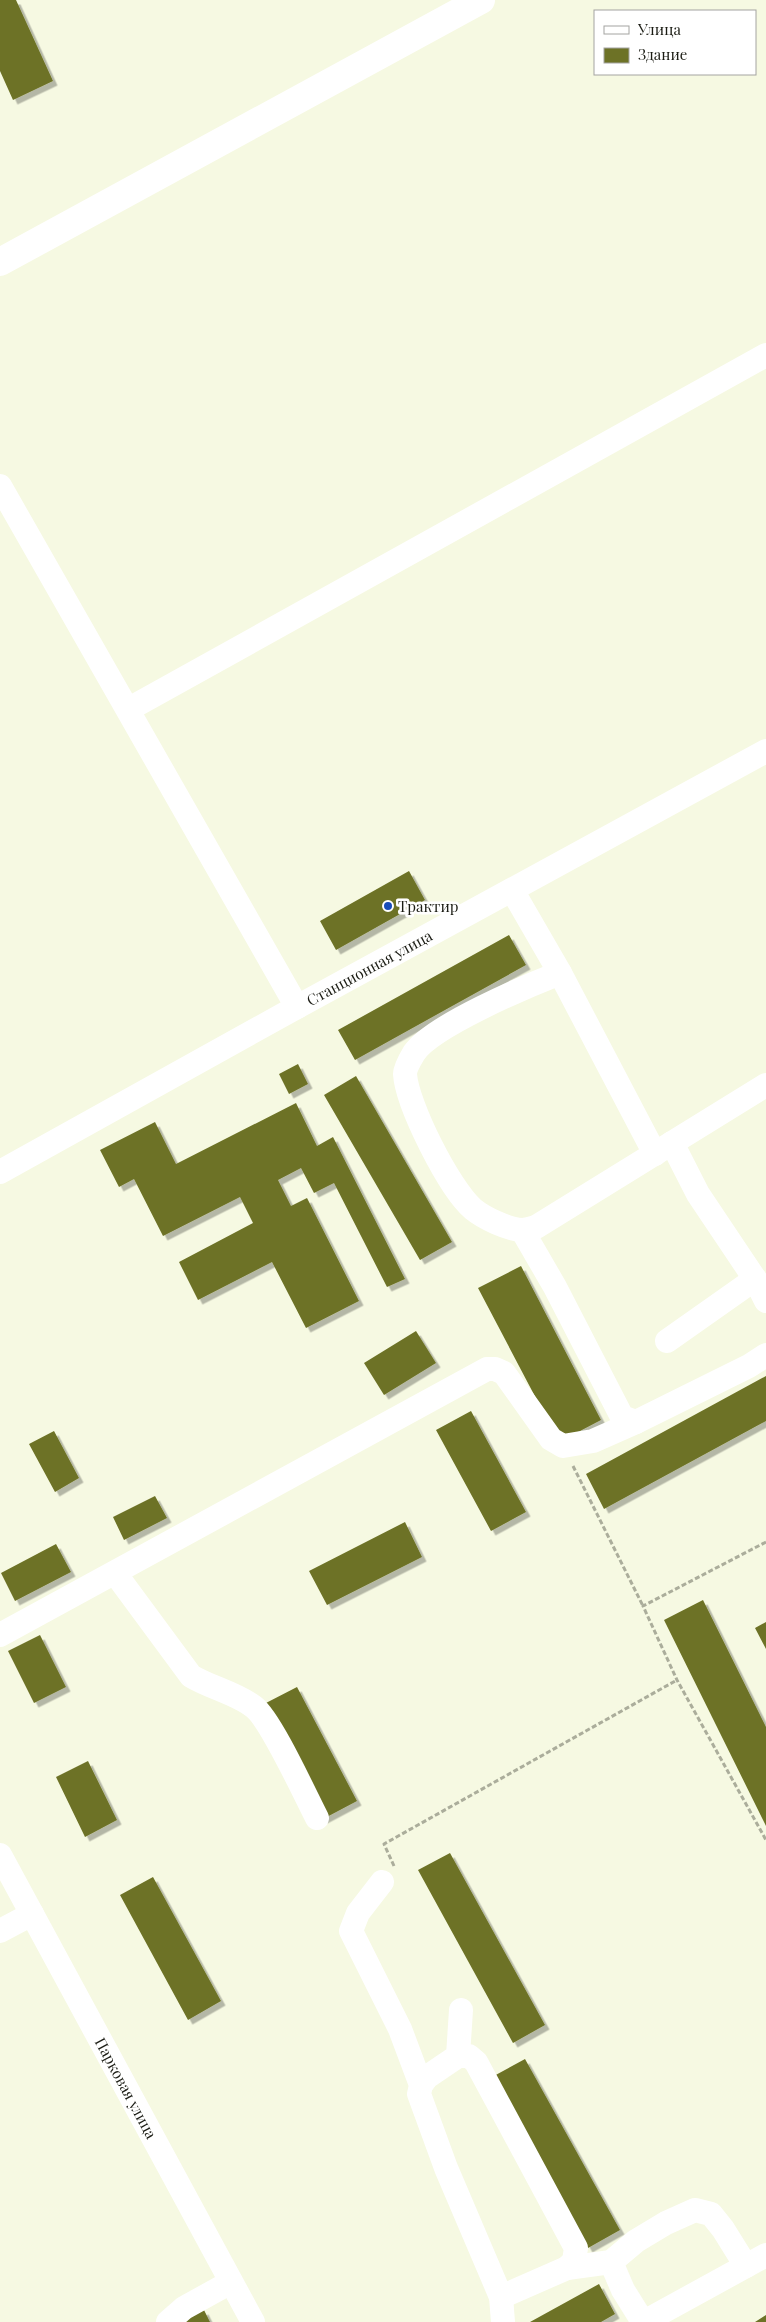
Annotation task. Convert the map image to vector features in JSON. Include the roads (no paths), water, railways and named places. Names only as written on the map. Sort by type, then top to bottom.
[{"type":"main road","points":[[0,262],[480,0]]},
{"type":"street","points":[[129,709],[766,355]]},
{"type":"street","points":[[0,486],[297,1006]]},
{"type":"street","name":"Станционная улица","points":[[0,1172],[297,1006],[766,751]]},
{"type":"street","points":[[512,890],[663,1148],[698,1194],[755,1279],[766,1301]]},
{"type":"street","points":[[560,973],[508,995],[432,1035],[415,1052],[405,1071],[408,1093],[426,1134],[459,1195],[474,1210],[510,1227],[522,1230],[536,1227],[766,1085]]},
{"type":"street","points":[[522,1230],[556,1287],[622,1417],[636,1422]]},
{"type":"street","points":[[667,1341],[755,1279]]},
{"type":"street","points":[[0,1635],[487,1369],[495,1369],[504,1373],[551,1439],[563,1446],[593,1441],[636,1422],[749,1366],[766,1355]]},
{"type":"street","points":[[115,1573],[191,1676],[207,1685],[246,1701],[256,1708],[268,1724],[317,1818]]},
{"type":"street","name":"Парковая улица","points":[[0,1855],[253,2322]]},
{"type":"street","points":[[382,1882],[358,1913],[351,1931],[400,2028],[421,2085]]},
{"type":"street","points":[[0,1930],[32,1914]]},
{"type":"street","points":[[458,2056],[461,2010]]},
{"type":"street","points":[[503,2322],[501,2297],[446,2168],[419,2094],[421,2085],[427,2076],[458,2056],[469,2056],[476,2062],[576,2248],[574,2261],[567,2268]]},
{"type":"street","points":[[501,2297],[567,2268],[611,2262],[636,2241],[666,2223],[695,2210],[711,2214],[756,2261],[644,2322],[623,2290],[611,2262]]},
{"type":"street","points":[[168,2322],[184,2308],[231,2282]]},
{"type":"place","name":"Трактир","points":[[388,906]]}]
